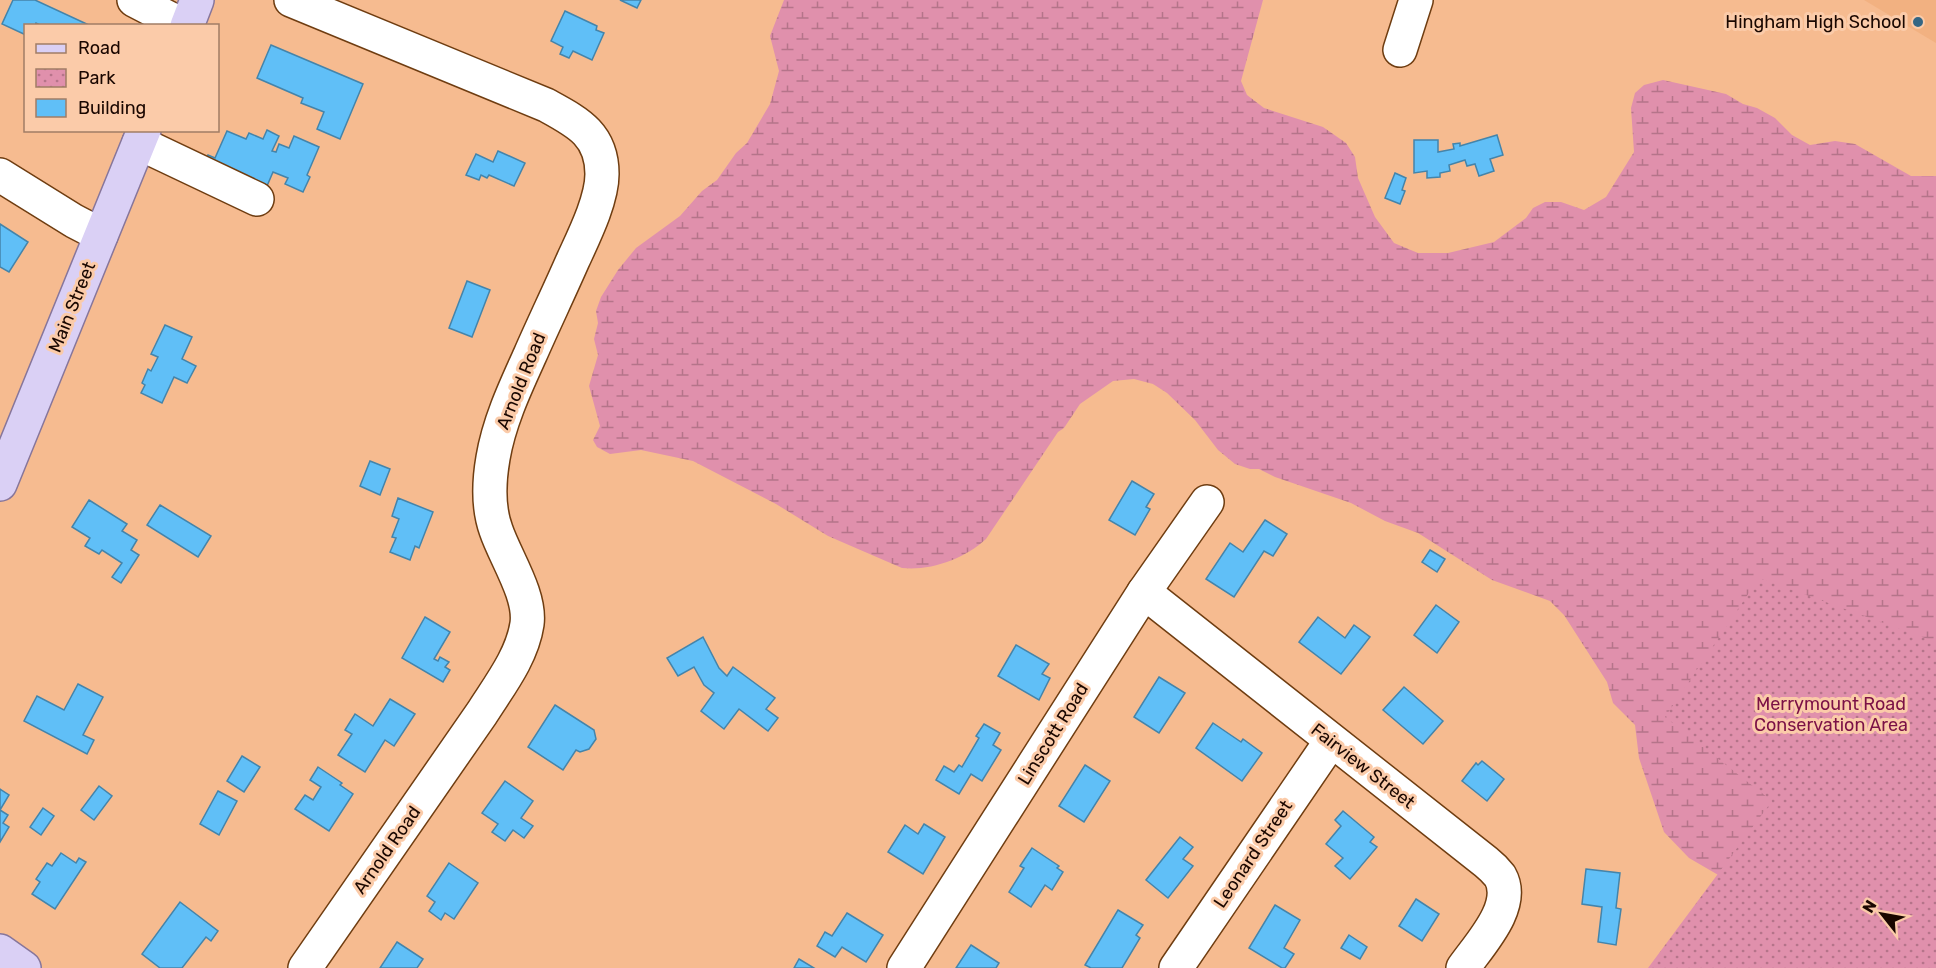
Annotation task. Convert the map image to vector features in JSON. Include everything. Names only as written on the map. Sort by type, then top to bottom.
[{"type":"main road","points":[[186,24],[197,0]]},
{"type":"main road","name":"Main Street","points":[[0,484],[7,446],[101,235],[141,137]]},
{"type":"main road","points":[[0,951],[24,968]]},
{"type":"street","points":[[134,0],[181,24]]},
{"type":"street","name":"Arnold Road","points":[[291,0],[546,105],[572,119],[589,133],[596,144],[601,158],[602,176],[594,209],[581,243],[509,402],[493,459],[491,516],[526,603],[527,622],[521,645],[482,713],[305,968]]},
{"type":"street","points":[[1400,50],[1416,0]]},
{"type":"street","points":[[141,137],[256,199]]},
{"type":"street","points":[[0,175],[101,235]]},
{"type":"street","name":"Linscott Road","points":[[904,968],[1144,592],[1206,502]]},
{"type":"street","name":"Fairview Street","points":[[1144,592],[1486,862],[1499,875],[1504,888],[1504,906],[1463,968]]},
{"type":"street","name":"Leonard Street","points":[[1176,968],[1331,741]]},
{"type":"shaded area","name":"Hingham High School","points":[[1864,0],[1936,0],[1936,43]]},
{"type":"green space","points":[[784,0],[1263,0],[1241,81],[1247,95],[1264,108],[1323,127],[1346,143],[1355,157],[1358,178],[1375,217],[1394,243],[1418,253],[1448,253],[1494,242],[1526,218],[1533,208],[1545,202],[1561,202],[1584,210],[1606,197],[1634,152],[1631,108],[1635,93],[1644,85],[1663,80],[1726,94],[1775,118],[1792,135],[1810,145],[1835,141],[1855,144],[1911,176],[1936,176],[1936,968],[1720,876],[1689,858],[1664,832],[1639,758],[1635,725],[1613,703],[1607,682],[1564,615],[1550,601],[1492,580],[1418,533],[1385,521],[1351,503],[1275,477],[1259,469],[1250,469],[1235,464],[1218,450],[1195,420],[1167,393],[1153,384],[1134,379],[1113,381],[1080,404],[1064,428],[1058,432],[986,539],[957,558],[924,568],[902,568],[828,536],[776,504],[693,461],[641,450],[610,454],[597,447],[593,440],[600,426],[589,386],[598,355],[594,339],[598,323],[596,311],[601,297],[618,270],[636,248],[680,216],[702,191],[717,180],[736,153],[747,143],[770,104],[779,71],[770,36]]},
{"type":"green space","name":"Merrymount Road Conservation Area","points":[[1759,578],[1936,642],[1936,968],[1648,968],[1772,801],[1665,717]]},
{"type":"building","points":[[13,0],[35,0],[87,24],[24,24],[24,34],[2,24]]},
{"type":"building","points":[[620,0],[641,0],[637,8]]},
{"type":"building","points":[[565,11],[597,26],[596,30],[604,33],[592,60],[573,51],[569,58],[560,54],[563,47],[551,41]]},
{"type":"building","points":[[271,45],[363,84],[340,139],[317,129],[324,112],[301,103],[303,98],[257,78]]},
{"type":"building","points":[[267,130],[279,136],[272,151],[276,152],[279,144],[289,148],[294,136],[319,147],[307,175],[310,177],[303,192],[285,184],[288,178],[273,172],[267,186],[256,187],[204,165],[208,155],[215,158],[227,131],[246,139],[249,133],[263,139]]},
{"type":"building","points":[[1497,135],[1503,155],[1490,159],[1494,171],[1479,176],[1475,164],[1467,166],[1465,160],[1449,165],[1450,171],[1440,173],[1440,177],[1427,178],[1427,171],[1414,173],[1414,140],[1438,140],[1438,152],[1454,149],[1453,144],[1460,143],[1460,146]]},
{"type":"building","points":[[498,151],[525,163],[514,186],[489,175],[487,178],[481,175],[479,180],[466,175],[476,154],[493,162]]},
{"type":"building","points":[[1395,173],[1406,178],[1402,190],[1405,191],[1400,204],[1385,198]]},
{"type":"building","points":[[0,224],[28,242],[9,272],[0,267]]},
{"type":"building","points":[[467,281],[490,290],[472,337],[449,328]]},
{"type":"building","points":[[165,325],[192,337],[182,359],[196,366],[187,383],[174,377],[162,403],[141,393],[145,385],[142,383],[148,369],[151,371],[158,357],[151,354]]},
{"type":"building","points":[[370,461],[390,469],[380,495],[360,486]]},
{"type":"building","points":[[1132,481],[1154,494],[1146,507],[1150,509],[1135,535],[1109,520]]},
{"type":"building","points":[[398,498],[433,512],[419,548],[415,546],[410,560],[390,552],[396,538],[392,537],[399,519],[392,516]]},
{"type":"building","points":[[89,500],[127,524],[122,531],[137,540],[131,550],[139,555],[121,583],[112,577],[122,563],[102,550],[99,554],[85,546],[90,538],[72,527]]},
{"type":"building","points":[[160,505],[211,536],[198,557],[147,525]]},
{"type":"building","points":[[1265,520],[1287,534],[1273,556],[1264,551],[1234,597],[1206,579],[1230,543],[1243,552]]},
{"type":"building","points":[[1430,550],[1445,559],[1437,572],[1422,562]]},
{"type":"building","points":[[1436,605],[1459,622],[1437,653],[1414,635]]},
{"type":"building","points":[[425,617],[450,632],[434,659],[438,661],[440,657],[449,662],[445,667],[450,670],[443,682],[402,658]]},
{"type":"building","points":[[1318,617],[1345,638],[1354,625],[1370,637],[1341,674],[1299,642]]},
{"type":"building","points":[[703,637],[719,668],[727,676],[733,667],[775,698],[766,709],[778,718],[768,731],[739,709],[724,729],[701,711],[714,693],[704,685],[694,667],[678,676],[667,658]]},
{"type":"building","points":[[1016,645],[1049,664],[1042,674],[1050,678],[1039,700],[998,676]]},
{"type":"building","points":[[1159,677],[1185,693],[1159,733],[1134,717]]},
{"type":"building","points":[[78,684],[103,697],[83,735],[94,740],[87,754],[24,721],[37,696],[64,710]]},
{"type":"building","points":[[1404,687],[1443,721],[1423,744],[1383,710]]},
{"type":"building","points":[[390,699],[415,714],[394,746],[385,740],[365,772],[338,755],[352,734],[345,730],[355,714],[373,726]]},
{"type":"building","points":[[555,705],[594,730],[596,739],[589,749],[580,752],[576,750],[563,770],[528,747]]},
{"type":"building","points":[[1213,723],[1241,742],[1243,739],[1262,753],[1242,781],[1196,748]]},
{"type":"building","points":[[984,724],[1000,733],[993,745],[1001,750],[982,781],[971,774],[959,794],[936,780],[944,766],[954,772],[959,765],[962,767],[979,738],[976,736]]},
{"type":"building","points":[[242,756],[260,767],[244,792],[227,781]]},
{"type":"building","points":[[1482,761],[1504,779],[1487,801],[1462,781],[1476,763],[1478,765]]},
{"type":"building","points":[[1085,765],[1110,781],[1084,822],[1059,806]]},
{"type":"building","points":[[318,767],[342,783],[340,785],[353,794],[329,831],[295,809],[305,795],[313,800],[321,787],[310,780]]},
{"type":"building","points":[[505,781],[533,801],[521,818],[533,826],[524,838],[513,830],[505,841],[492,832],[498,824],[482,813]]},
{"type":"building","points":[[99,786],[112,796],[94,820],[81,810]]},
{"type":"building","points":[[0,789],[9,795],[0,810]]},
{"type":"building","points":[[218,791],[237,801],[219,835],[200,824]]},
{"type":"building","points":[[43,808],[54,816],[41,835],[30,827]]},
{"type":"building","points":[[0,810],[8,815],[3,823],[9,827],[0,842]]},
{"type":"building","points":[[1343,811],[1374,837],[1370,842],[1377,847],[1350,879],[1335,866],[1343,858],[1326,844],[1341,826],[1335,820]]},
{"type":"building","points":[[924,824],[945,837],[923,874],[888,852],[905,825],[918,834]]},
{"type":"building","points":[[1180,837],[1193,847],[1183,859],[1193,866],[1168,898],[1146,880]]},
{"type":"building","points":[[1032,848],[1059,866],[1057,868],[1063,872],[1052,890],[1045,885],[1031,907],[1009,892],[1024,868],[1020,866]]},
{"type":"building","points":[[61,853],[76,863],[79,858],[86,862],[55,909],[32,894],[40,882],[36,879],[47,863],[52,866]]},
{"type":"building","points":[[449,863],[478,883],[454,919],[445,913],[441,920],[429,911],[435,902],[427,896]]},
{"type":"building","points":[[1586,869],[1620,873],[1616,908],[1621,909],[1616,945],[1598,942],[1602,907],[1582,904]]},
{"type":"building","points":[[1416,899],[1439,914],[1422,941],[1399,926]]},
{"type":"building","points":[[180,902],[218,931],[211,941],[206,937],[182,968],[160,968],[142,954]]},
{"type":"building","points":[[1275,905],[1300,920],[1284,948],[1294,954],[1285,968],[1249,948]]},
{"type":"building","points":[[1118,910],[1143,925],[1136,935],[1140,938],[1122,968],[1091,968],[1085,965]]},
{"type":"building","points":[[847,913],[883,935],[866,962],[842,947],[835,957],[817,946],[825,932],[832,936]]},
{"type":"building","points":[[1349,935],[1367,947],[1360,959],[1341,948]]},
{"type":"building","points":[[397,942],[423,959],[417,968],[380,968]]},
{"type":"building","points":[[971,945],[999,963],[996,968],[956,968]]},
{"type":"building","points":[[799,959],[814,968],[794,968]]},
{"type":"place","name":"Hingham High School","points":[[1918,22]]}]
